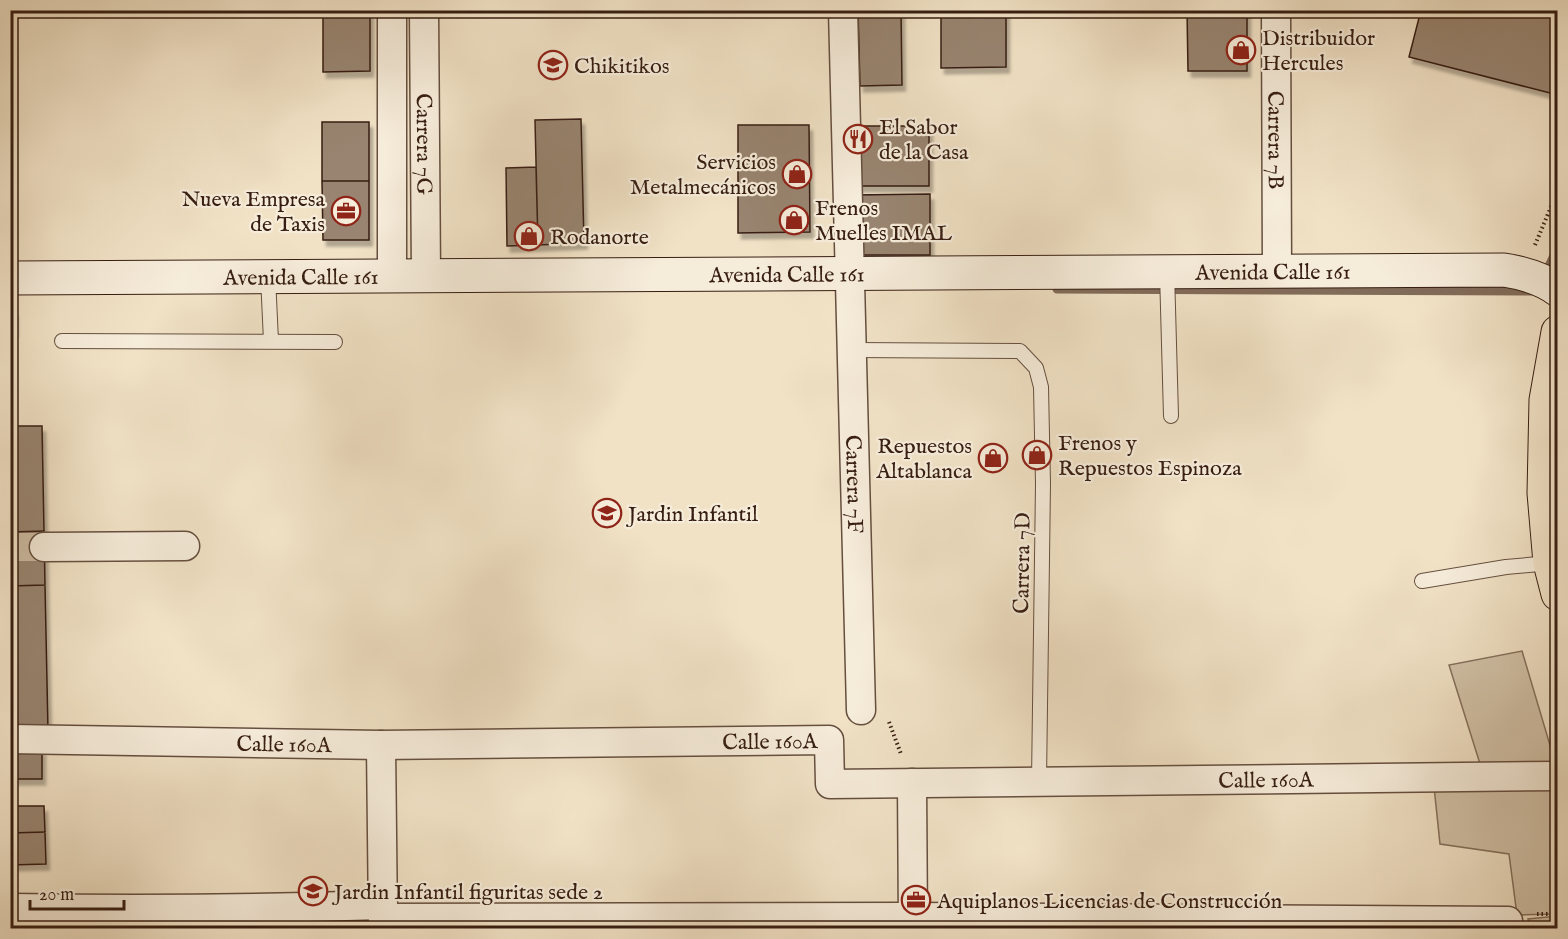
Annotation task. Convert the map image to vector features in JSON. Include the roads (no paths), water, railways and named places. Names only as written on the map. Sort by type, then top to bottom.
[{"type":"main road","name":"Avenida Calle 161","points":[[10,278],[1504,270],[1541,280],[1557,291]]},
{"type":"main road","points":[[1554,579],[1544,493],[1546,400],[1557,332]]},
{"type":"street","name":"Carrera 7G","points":[[392,10],[392,276]]},
{"type":"street","name":"Carrera 7G","points":[[424,10],[426,276]]},
{"type":"street","name":"Carrera 7F","points":[[843,10],[861,710]]},
{"type":"street","name":"Carrera 7B","points":[[1276,10],[1277,271]]},
{"type":"street","points":[[44,547],[185,546]]},
{"type":"street","name":"Calle 160A","points":[[10,739],[381,745],[829,740],[830,784],[1557,776]]},
{"type":"street","points":[[381,745],[383,917]]},
{"type":"street","points":[[912,783],[914,923]]},
{"type":"street","points":[[10,908],[117,919],[383,917],[914,923],[1508,921]]},
{"type":"lane","points":[[1167,272],[1172,416]]},
{"type":"lane","points":[[268,277],[271,341]]},
{"type":"lane","points":[[62,341],[335,342]]},
{"type":"lane","name":"Carrera 7D","points":[[851,350],[1020,351],[1036,368],[1041,387],[1042,484],[1039,781]]},
{"type":"lane","points":[[1422,581],[1506,567],[1554,579]]},
{"type":"waterway","points":[[1545,275],[1558,247]]},
{"type":"waterway","points":[[1057,289],[1532,291]]},
{"type":"tunnel","points":[[10,547],[44,547]]},
{"type":"place","name":"Distribuidor Hercules","points":[[1241,50]]},
{"type":"place","name":"Chikitikos","points":[[553,65]]},
{"type":"place","name":"El Sabor de la Casa","points":[[858,139]]},
{"type":"place","name":"Servicios Metalmecánicos","points":[[797,174]]},
{"type":"place","name":"Nueva Empresa de Taxis","points":[[346,211]]},
{"type":"place","name":"Frenos Muelles IMAL","points":[[794,220]]},
{"type":"place","name":"Rodanorte","points":[[529,236]]},
{"type":"place","name":"Frenos y Repuestos Espinoza","points":[[1037,455]]},
{"type":"place","name":"Repuestos Altablanca","points":[[993,458]]},
{"type":"place","name":"Jardin Infantil","points":[[607,513]]},
{"type":"place","name":"Jardin Infantil figuritas sede 2","points":[[313,891]]},
{"type":"place","name":"Aquiplanos Licencias de Construcción","points":[[916,900]]}]
